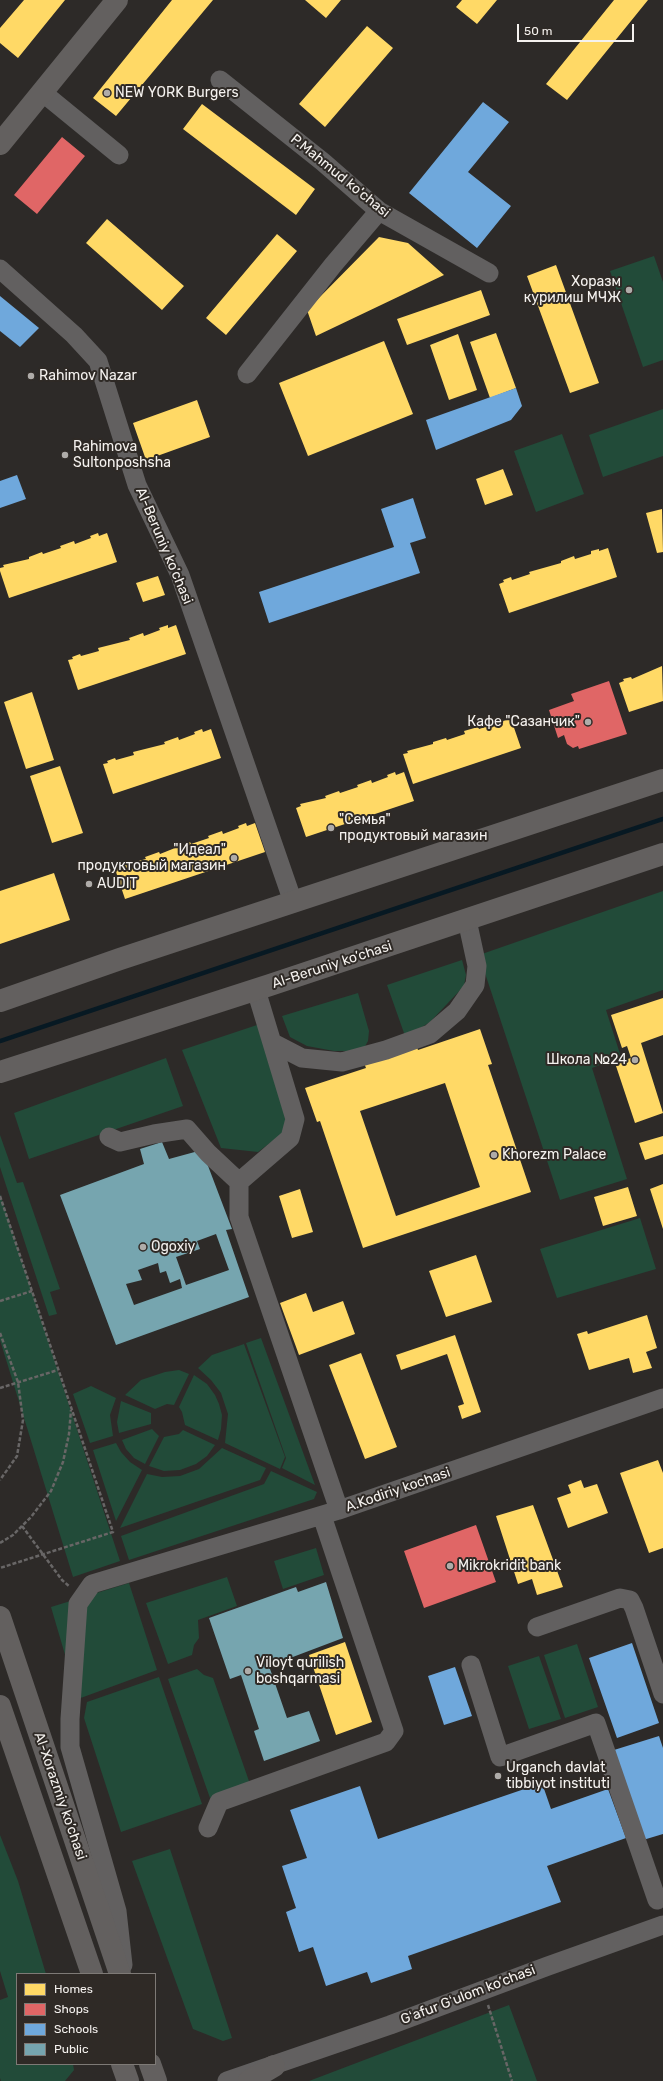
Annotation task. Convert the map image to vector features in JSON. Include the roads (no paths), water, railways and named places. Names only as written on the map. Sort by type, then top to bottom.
[{"type":"main road","points":[[0,144],[117,0]]},
{"type":"main road","points":[[0,1001],[120,959],[663,780]]},
{"type":"main road","name":"Al-Beruniy ko’chasi","points":[[0,1072],[256,990],[663,854]]},
{"type":"main road","name":"Al-Xorazmiy ko’chasi","points":[[0,1617],[120,1973]]},
{"type":"main road","name":"Al-Xorazmiy ko’chasi","points":[[0,1706],[92,1973]]},
{"type":"main road","points":[[122,2065],[128,2081]]},
{"type":"main road","points":[[150,2065],[156,2081]]},
{"type":"main road","points":[[249,2081],[274,2066]]},
{"type":"street","name":"P.Mahmud ko'chasi","points":[[220,80],[323,162],[379,211],[489,273]]},
{"type":"street","points":[[42,92],[119,155]]},
{"type":"street","points":[[247,374],[333,265],[379,211]]},
{"type":"street","name":"Al-Beruniy ko’chasi","points":[[0,270],[74,335],[98,361],[137,485],[180,575],[293,902]]},
{"type":"street","points":[[273,1043],[302,1058],[342,1062],[386,1050],[430,1034],[457,1011],[475,985],[477,966],[466,920]]},
{"type":"street","points":[[239,1182],[290,1138],[296,1119],[256,990]]},
{"type":"street","points":[[109,1137],[120,1142],[154,1134],[187,1129],[239,1182],[239,1217],[331,1513],[394,1731],[386,1742],[219,1802],[208,1828]]},
{"type":"street","name":"A.Kodiriy kochasi","points":[[124,1973],[117,1911],[70,1747],[70,1719],[78,1604],[92,1584],[331,1513],[663,1398]]},
{"type":"street","points":[[537,1627],[620,1598],[630,1600],[663,1694]]},
{"type":"street","points":[[471,1665],[500,1757],[596,1723],[657,1900]]},
{"type":"street","name":"Gʻafur Gʻulom ko’chasi","points":[[228,2081],[274,2066],[663,1925]]},
{"type":"waterway","points":[[0,1041],[663,819]]},
{"type":"place","name":"NEW YORK Burgers","points":[[107,93]]},
{"type":"place","name":"Хоразм курилиш МЧЖ","points":[[629,290]]},
{"type":"place","name":"Rahimov Nazar","points":[[31,376]]},
{"type":"place","name":"Rahimova Sultonposhsha","points":[[65,455]]},
{"type":"place","name":"Кафе \"Сазанчик\"","points":[[588,722]]},
{"type":"place","name":"\"Семья\" продуктовый магазин","points":[[331,828]]},
{"type":"place","name":"\"Идеал\" продуктовый магазин","points":[[234,858]]},
{"type":"place","name":"AUDIT","points":[[89,884]]},
{"type":"place","name":"Школа №24","points":[[635,1060]]},
{"type":"place","name":"Khorezm Palace","points":[[494,1155]]},
{"type":"place","name":"Ogoxiy","points":[[143,1247]]},
{"type":"place","name":"Mikrokridit bank","points":[[450,1566]]},
{"type":"place","name":"Viloyt qurilish boshqarmasi","points":[[248,1671]]},
{"type":"place","name":"Urganch davlat tibbiyot instituti","points":[[498,1776]]}]
